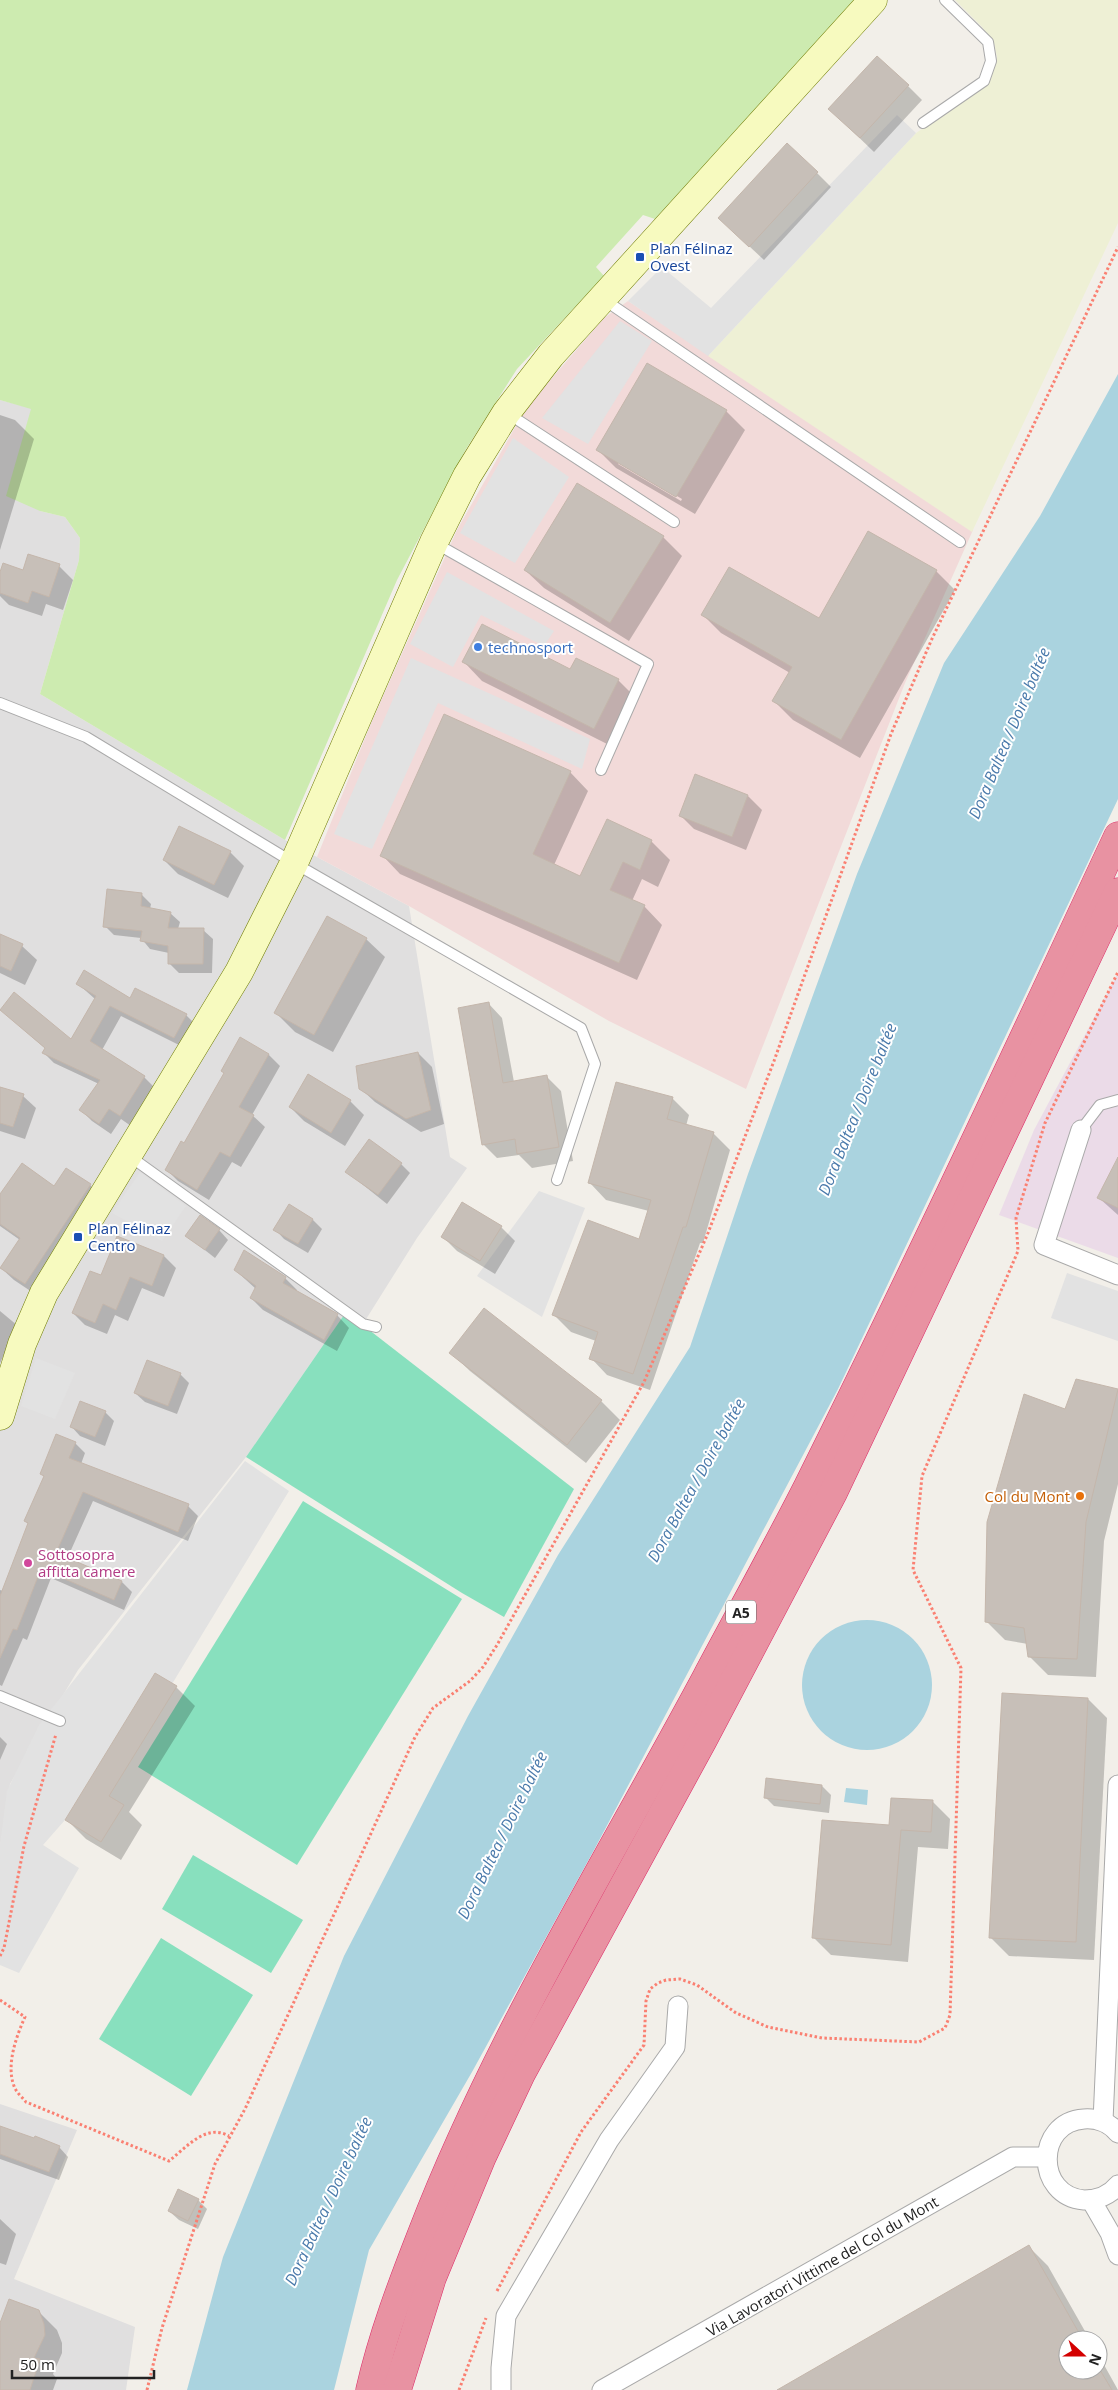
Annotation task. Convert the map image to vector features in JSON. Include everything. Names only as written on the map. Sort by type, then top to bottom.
[{"type":"highway","name":"A5","points":[[370,2390],[404,2279],[444,2176],[482,2093],[807,1488],[1008,1072],[1118,836]]},
{"type":"highway","name":"A5","points":[[398,2390],[432,2278],[482,2157],[520,2074],[703,1740],[832,1493],[1118,892]]},
{"type":"main road","points":[[1,1401],[22,1344],[44,1293],[239,972],[294,863],[434,542],[467,476],[506,413],[551,355],[873,0]]},
{"type":"street","points":[[1081,1130],[1044,1245],[1118,1275]]},
{"type":"street","points":[[1102,2121],[1118,1784]]},
{"type":"street","points":[[501,2390],[500,2368],[506,2316],[608,2140],[675,2047],[678,2006]]},
{"type":"street","points":[[1118,2133],[1102,2121],[1090,2118],[1077,2119],[1065,2124],[1052,2138],[1046,2157],[1047,2171],[1054,2184],[1064,2193],[1077,2199],[1091,2200],[1105,2196],[1118,2185]]},
{"type":"street","name":"Via Lavoratori Vittime del Col du Mont","points":[[602,2390],[1012,2157],[1046,2157]]},
{"type":"street","points":[[1091,2200],[1110,2233],[1118,2255]]},
{"type":"lane","points":[[922,123],[984,81],[991,61],[988,42],[945,0]]},
{"type":"lane","points":[[602,299],[960,542]]},
{"type":"lane","points":[[506,413],[674,522]]},
{"type":"lane","points":[[434,542],[648,664],[601,770]]},
{"type":"lane","points":[[0,703],[86,737],[294,863],[581,1028],[595,1064],[557,1180]]},
{"type":"lane","points":[[1081,1130],[1100,1105],[1118,1100]]},
{"type":"lane","points":[[128,1154],[363,1324],[376,1327]]},
{"type":"lane","points":[[0,1696],[60,1721]]},
{"type":"path","points":[[147,2390],[162,2328],[215,2164],[245,2109],[415,1737],[433,1708],[470,1681],[483,1667],[644,1382],[708,1232],[767,1079],[891,734],[931,641],[1118,247]]},
{"type":"path","points":[[494,2297],[581,2132],[644,2045],[646,2001],[650,1989],[658,1983],[666,1980],[680,1979],[697,1985],[736,2013],[768,2027],[822,2038],[919,2042],[946,2028],[950,2015],[961,1668],[913,1570],[922,1476],[1018,1251],[1016,1218],[1045,1123],[1118,972]]},
{"type":"path","points":[[0,1956],[4,1948],[24,1846],[60,1721]]},
{"type":"path","points":[[0,2000],[25,2017],[19,2030],[11,2069],[14,2088],[26,2102],[169,2161],[198,2138],[210,2132],[220,2131],[229,2136]]},
{"type":"path","points":[[459,2390],[487,2316]]},
{"type":"shaded area","points":[[897,115],[916,133],[708,356],[628,301],[662,267],[711,308]]},
{"type":"shaded area","points":[[628,301],[973,530],[905,683],[746,1089],[609,1021],[409,906],[317,857],[372,721],[457,530],[526,408],[604,318]]},
{"type":"shaded area","points":[[620,321],[652,341],[588,444],[542,418]]},
{"type":"shaded area","points":[[0,400],[31,408],[40,511],[65,517],[80,538],[79,560],[40,694],[285,840],[409,906],[450,1157],[467,1168],[417,1238],[363,1324],[346,1312],[246,1457],[78,1670],[10,1784],[0,1847]]},
{"type":"shaded area","points":[[513,438],[569,477],[515,563],[460,533]]},
{"type":"shaded area","points":[[447,572],[554,631],[544,646],[481,615],[453,667],[410,644]]},
{"type":"shaded area","points":[[411,658],[590,739],[582,769],[438,703],[372,849],[334,834]]},
{"type":"shaded area","points":[[1118,973],[1118,1258],[999,1215],[1034,1130]]},
{"type":"shaded area","points":[[140,1172],[186,1206],[162,1241],[112,1213]]},
{"type":"shaded area","points":[[539,1191],[585,1208],[542,1317],[477,1276]]},
{"type":"shaded area","points":[[1067,1273],[1118,1291],[1118,1341],[1051,1318]]},
{"type":"shaded area","points":[[36,1358],[75,1373],[55,1419],[21,1406]]},
{"type":"shaded area","points":[[245,1461],[289,1491],[172,1684],[155,1673],[65,1820],[43,1845],[79,1868],[19,1973],[0,1965],[0,1845],[7,1791],[39,1725]]},
{"type":"shaded area","points":[[0,2104],[77,2130],[14,2279],[135,2327],[126,2390],[0,2390]]},
{"type":"green space","points":[[0,0],[855,0],[655,219],[643,215],[596,267],[604,276],[517,369],[466,449],[397,580],[285,840],[40,694],[79,560],[80,538],[65,517],[40,511],[6,496],[31,409],[0,400]]},
{"type":"green space","points":[[955,0],[1118,0],[1118,223],[972,532],[708,356],[916,133],[968,98],[991,78],[997,57],[994,43],[982,27]]},
{"type":"green space","points":[[346,1312],[574,1489],[504,1617],[462,1593],[246,1457]]},
{"type":"green space","points":[[303,1501],[462,1599],[297,1865],[138,1767]]},
{"type":"green space","points":[[193,1855],[303,1920],[271,1973],[162,1909]]},
{"type":"green space","points":[[161,1938],[253,1995],[191,2096],[99,2039]]},
{"type":"water","name":"Dora Baltea / Doire baltée","points":[[1118,374],[1118,799],[838,1389],[594,1850],[472,2072],[369,2250],[334,2390],[187,2390],[223,2257],[344,1956],[468,1716],[558,1555],[690,1347],[748,1174],[857,874],[944,663],[1040,516]]},
{"type":"water","points":[[867,1620],[880,1621],[892,1625],[913,1639],[927,1660],[931,1672],[931,1698],[927,1710],[913,1731],[892,1745],[880,1749],[867,1750],[854,1749],[842,1745],[821,1731],[807,1710],[803,1698],[802,1685],[803,1672],[807,1660],[821,1639],[842,1625],[854,1621]]},
{"type":"water","points":[[846,1788],[868,1790],[867,1805],[844,1802]]},
{"type":"building","points":[[877,56],[909,85],[860,138],[828,109]]},
{"type":"building","points":[[787,143],[818,172],[749,247],[718,218]]},
{"type":"building","points":[[647,363],[727,410],[676,497],[596,450]]},
{"type":"building","points":[[577,483],[664,536],[610,623],[524,570]]},
{"type":"building","points":[[868,531],[937,570],[841,740],[772,701],[792,667],[701,615],[729,567],[819,618]]},
{"type":"building","points":[[28,554],[60,564],[49,597],[32,591],[28,603],[0,593],[0,572],[3,563],[23,570]]},
{"type":"building","points":[[482,624],[570,669],[576,658],[619,679],[594,729],[462,662]]},
{"type":"building","points":[[444,714],[571,771],[533,854],[580,876],[607,819],[652,840],[640,870],[623,862],[610,890],[645,905],[619,963],[380,856]]},
{"type":"building","points":[[695,774],[748,795],[732,837],[679,816]]},
{"type":"building","points":[[179,826],[231,851],[214,885],[163,860]]},
{"type":"building","points":[[107,889],[142,893],[141,906],[171,912],[168,928],[204,928],[203,964],[168,964],[168,946],[140,941],[142,931],[103,927]]},
{"type":"building","points":[[327,916],[367,938],[314,1035],[274,1013]]},
{"type":"building","points":[[0,934],[23,944],[11,971],[0,966]]},
{"type":"building","points":[[84,970],[130,998],[135,988],[187,1014],[174,1038],[110,1006],[90,1041],[145,1076],[120,1116],[109,1109],[99,1124],[79,1110],[100,1080],[42,1053],[45,1048],[0,1010],[14,992],[71,1039],[96,996],[76,984]]},
{"type":"building","points":[[489,1002],[503,1083],[547,1075],[559,1147],[517,1154],[515,1139],[482,1145],[458,1008]]},
{"type":"building","points":[[240,1037],[269,1054],[239,1107],[254,1115],[230,1157],[220,1152],[197,1190],[165,1170],[181,1141],[184,1143],[224,1073],[221,1071]]},
{"type":"building","points":[[418,1052],[431,1110],[406,1119],[359,1089],[356,1066]]},
{"type":"building","points":[[308,1074],[351,1100],[331,1133],[289,1107]]},
{"type":"building","points":[[616,1082],[673,1097],[667,1119],[714,1132],[686,1227],[683,1227],[633,1374],[589,1359],[598,1332],[552,1315],[588,1220],[639,1239],[651,1200],[588,1183]]},
{"type":"building","points":[[0,1087],[24,1094],[13,1127],[0,1123]]},
{"type":"building","points":[[369,1139],[402,1163],[378,1195],[345,1172]]},
{"type":"building","points":[[1118,1157],[1118,1208],[1097,1198]]},
{"type":"building","points":[[22,1163],[54,1186],[66,1168],[91,1184],[25,1284],[0,1268],[20,1238],[0,1224],[0,1194]]},
{"type":"building","points":[[462,1202],[502,1226],[480,1261],[441,1237]]},
{"type":"building","points":[[289,1204],[313,1219],[298,1244],[273,1230]]},
{"type":"building","points":[[200,1215],[220,1229],[205,1250],[185,1236]]},
{"type":"building","points":[[117,1236],[164,1255],[152,1286],[130,1277],[116,1310],[103,1304],[95,1323],[72,1313],[90,1271],[101,1275]]},
{"type":"building","points":[[244,1250],[286,1277],[283,1283],[338,1314],[324,1340],[250,1298],[256,1286],[234,1270]]},
{"type":"building","points":[[484,1308],[602,1400],[567,1445],[449,1353]]},
{"type":"building","points":[[147,1360],[181,1373],[168,1406],[134,1393]]},
{"type":"building","points":[[1076,1379],[1118,1389],[1086,1522],[1077,1659],[1028,1657],[1024,1628],[985,1622],[987,1522],[1024,1394],[1065,1409]]},
{"type":"building","points":[[80,1401],[106,1411],[95,1437],[70,1427]]},
{"type":"building","points":[[56,1434],[76,1442],[69,1458],[189,1504],[178,1532],[83,1492],[56,1553],[122,1581],[114,1600],[41,1569],[17,1630],[13,1629],[0,1658],[0,1596],[28,1523],[24,1521],[44,1476],[40,1474]]},
{"type":"building","points":[[155,1673],[177,1686],[109,1796],[124,1805],[101,1842],[65,1820]]},
{"type":"building","points":[[1002,1693],[1088,1698],[1076,1942],[989,1938]]},
{"type":"building","points":[[766,1778],[822,1785],[820,1804],[764,1798]]},
{"type":"building","points":[[891,1798],[933,1800],[931,1832],[901,1830],[891,1945],[812,1938],[822,1820],[889,1825]]},
{"type":"building","points":[[0,2126],[34,2138],[35,2136],[60,2146],[49,2172],[0,2154]]},
{"type":"building","points":[[178,2189],[199,2199],[188,2221],[168,2211]]},
{"type":"building","points":[[1029,2245],[1077,2330],[1058,2330],[1058,2380],[1106,2380],[1112,2390],[777,2390]]},
{"type":"building","points":[[9,2299],[39,2310],[44,2324],[45,2335],[34,2358],[40,2359],[30,2390],[0,2390],[0,2323]]},
{"type":"place","name":"Plan Félinaz Ovest","points":[[640,257]]},
{"type":"place","name":"technosport","points":[[478,647]]},
{"type":"place","name":"Plan Félinaz Centro","points":[[78,1237]]},
{"type":"place","name":"Col du Mont","points":[[1080,1496]]},
{"type":"place","name":"Sottosopra affitta camere","points":[[28,1563]]}]
